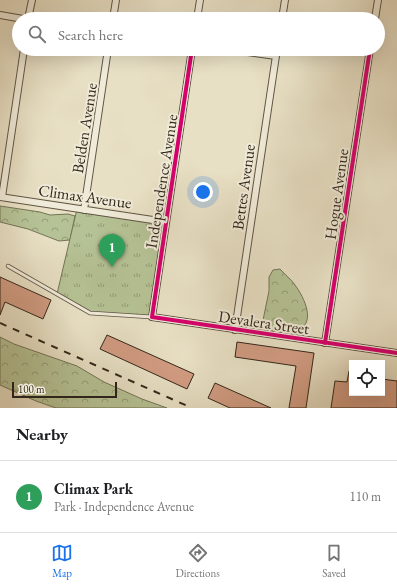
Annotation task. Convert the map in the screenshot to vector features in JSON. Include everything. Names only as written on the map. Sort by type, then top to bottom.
[{"type":"street","points":[[29,12],[32,0]]},
{"type":"street","points":[[114,12],[116,0]]},
{"type":"street","points":[[199,12],[200,0]]},
{"type":"street","points":[[283,12],[285,0]]},
{"type":"street","points":[[376,12],[378,0]]},
{"type":"street","points":[[0,15],[12,17]]},
{"type":"street","points":[[1,197],[23,56]]},
{"type":"street","name":"Belden Avenue","points":[[84,210],[107,56]]},
{"type":"street","name":"Independence Avenue","points":[[152,317],[191,56]]},
{"type":"street","name":"Bettes Avenue","points":[[235,330],[276,56]]},
{"type":"street","name":"Hogue Avenue","points":[[325,343],[369,56]]},
{"type":"street","name":"Climax Avenue","points":[[1,197],[166,222]]},
{"type":"street","name":"Devalera Street","points":[[152,317],[397,353]]},
{"type":"lane","name":"Devalera Street","points":[[8,266],[90,313],[152,317]]},
{"type":"green space","points":[[0,206],[50,215],[68,214],[75,216],[70,240],[59,241],[28,229],[0,222]]},
{"type":"green space","points":[[77,209],[166,222],[152,317],[90,313],[57,294]]},
{"type":"green space","points":[[280,269],[299,290],[307,310],[306,323],[302,328],[291,332],[261,330],[269,291],[269,277],[273,270]]},
{"type":"green space","points":[[0,337],[14,344],[77,366],[104,382],[142,399],[167,408],[56,408],[36,401],[0,385]]},
{"type":"building","points":[[0,277],[51,300],[43,319],[5,302],[0,315]]},
{"type":"building","points":[[107,335],[194,374],[187,389],[100,349]]},
{"type":"building","points":[[237,342],[314,353],[306,408],[289,408],[296,366],[235,357]]},
{"type":"building","points":[[349,371],[349,396],[385,396],[385,379],[397,381],[397,408],[331,408],[335,381],[347,382]]},
{"type":"building","points":[[215,383],[271,408],[230,408],[208,398]]},
{"type":"railway","points":[[0,323],[192,408]]},
{"type":"cycle path","points":[[191,56],[152,317],[397,353]]},
{"type":"cycle path","points":[[325,343],[369,56]]},
{"type":"place","name":"Climax Park","points":[[112,267]]}]
